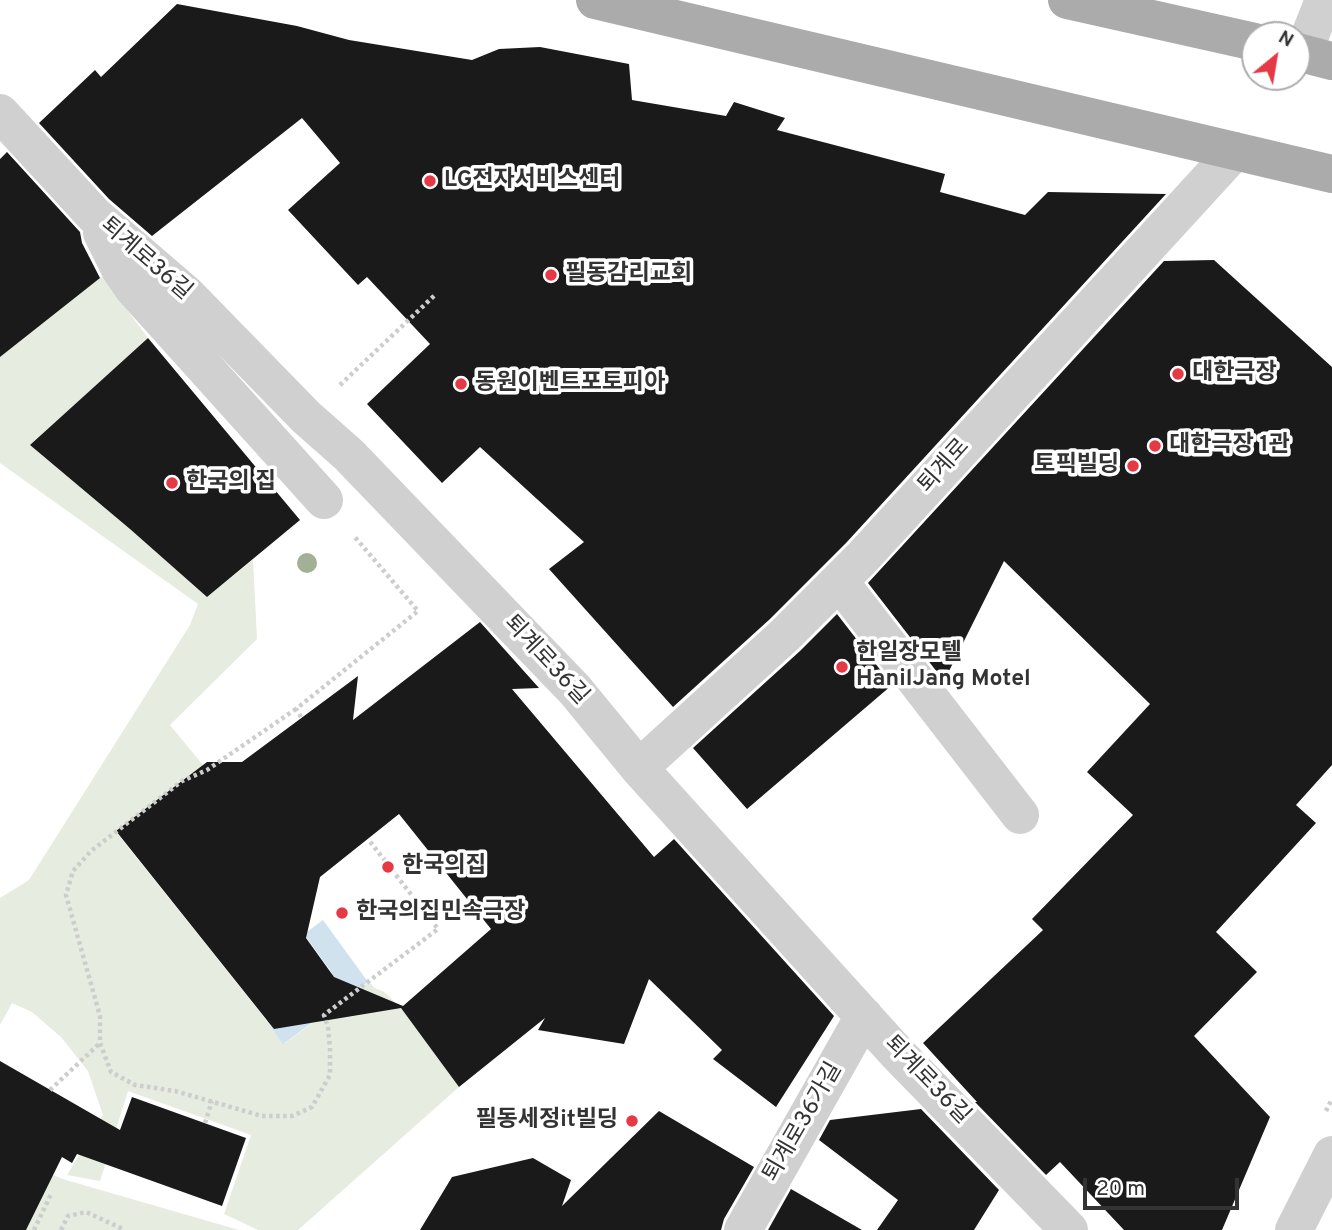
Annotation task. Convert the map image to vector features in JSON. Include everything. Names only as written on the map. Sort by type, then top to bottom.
[{"type":"main road","points":[[595,0],[1332,174]]},
{"type":"main road","points":[[1067,0],[1241,39]]},
{"type":"street","points":[[1311,55],[1324,0]]},
{"type":"street","name":"퇴계로36길","points":[[0,113],[94,215],[187,295],[306,417],[349,455],[565,680],[639,768],[896,1052],[1069,1230]]},
{"type":"street","name":"퇴계로","points":[[639,768],[785,635],[862,558],[1234,151]]},
{"type":"street","points":[[94,215],[120,269],[133,288],[324,500]]},
{"type":"street","points":[[839,581],[1020,815]]},
{"type":"street","name":"퇴계로36가길","points":[[743,1230],[864,1016]]},
{"type":"street","points":[[1294,1230],[1332,1155]]},
{"type":"path","points":[[306,417],[436,294]]},
{"type":"path","points":[[324,500],[418,611],[296,709],[207,769],[182,781],[91,851],[73,871],[66,895],[100,1016],[100,1043],[111,1072],[135,1085],[175,1091],[262,1116],[292,1116],[312,1107],[330,1075],[331,1048],[324,1015],[438,929],[368,839]]},
{"type":"path","points":[[296,709],[301,717]]},
{"type":"path","points":[[50,1090],[100,1043]]},
{"type":"path","points":[[205,1123],[212,1101]]},
{"type":"path","points":[[34,1230],[52,1192]]},
{"type":"path","points":[[61,1230],[68,1216],[86,1212],[125,1230]]},
{"type":"shaded area","points":[[102,276],[148,338],[30,445],[207,597],[253,560],[257,639],[170,725],[230,798],[116,832],[283,1043],[369,982],[401,1008],[459,1087],[298,1230],[258,1230],[224,1214],[251,1135],[128,1091],[100,1181],[67,1175],[103,1115],[88,1071],[61,1037],[32,1012],[12,1003],[0,1025],[0,898],[29,880],[190,625],[198,604],[0,463],[0,357]]},
{"type":"shaded area","points":[[0,1139],[32,1167],[66,1180],[239,1230],[0,1230]]},
{"type":"water","points":[[323,920],[368,982],[283,1044],[267,1021],[332,973],[304,934]]},
{"type":"building","points":[[177,4],[297,26],[349,40],[472,60],[499,49],[540,47],[629,64],[632,100],[726,116],[734,102],[785,118],[777,130],[945,174],[940,192],[1025,215],[1048,192],[1166,194],[846,543],[770,619],[673,707],[549,569],[584,542],[480,447],[442,483],[367,404],[430,344],[367,277],[358,285],[288,210],[340,163],[302,118],[152,236],[109,199],[39,123],[95,70],[101,77]]},
{"type":"building","points":[[7,152],[80,232],[82,243],[100,278],[0,357],[0,159]]},
{"type":"building","points":[[1214,260],[1332,367],[1332,765],[1296,805],[1316,823],[1216,932],[1257,972],[1194,1036],[1270,1117],[1222,1230],[1124,1230],[1060,1162],[1046,1175],[975,1102],[923,1043],[1043,930],[1032,919],[1133,815],[1087,772],[1150,704],[1004,561],[944,681],[868,583],[1164,261]]},
{"type":"building","name":"한국의 집","points":[[148,338],[300,520],[207,597],[30,445]]},
{"type":"building","points":[[837,614],[892,685],[747,809],[693,748]]},
{"type":"building","name":"한국의집","points":[[480,622],[539,688],[512,689],[654,857],[674,839],[834,1016],[776,1107],[713,1059],[722,1050],[649,979],[624,1044],[538,1030],[545,1018],[459,1087],[401,1008],[274,1029],[116,831],[207,762],[242,762],[358,676],[353,720]],"holes":[[[399,814],[491,929],[403,1006],[334,977],[306,938],[320,877]]]},
{"type":"building","points":[[0,1061],[120,1130],[132,1097],[246,1138],[222,1206],[77,1154],[72,1163],[62,1157],[26,1230],[0,1230]]},
{"type":"building","points":[[921,1109],[999,1190],[974,1230],[877,1230],[898,1200],[819,1140],[830,1120]]},
{"type":"building","name":"필동세정it빌딩","points":[[659,1111],[754,1167],[724,1219],[721,1230],[420,1230],[452,1177],[533,1158],[571,1180],[562,1206]]},
{"type":"building","points":[[791,1189],[862,1230],[768,1230]]},
{"type":"place","name":"LG전자서비스센터","points":[[430,181]]},
{"type":"place","name":"필동감리교회","points":[[551,275]]},
{"type":"place","name":"대한극장","points":[[1178,374]]},
{"type":"place","name":"동원이벤트포토피아","points":[[461,384]]},
{"type":"place","name":"대한극장 1관","points":[[1155,446]]},
{"type":"place","name":"토픽빌딩","points":[[1133,466]]},
{"type":"place","name":"한국의 집","points":[[172,483]]},
{"type":"place","name":"한일장모텔 HanilJang Motel","points":[[842,667]]},
{"type":"place","name":"한국의집","points":[[388,867]]},
{"type":"place","name":"한국의집민속극장","points":[[342,913]]},
{"type":"place","name":"필동세정it빌딩","points":[[632,1121]]}]
